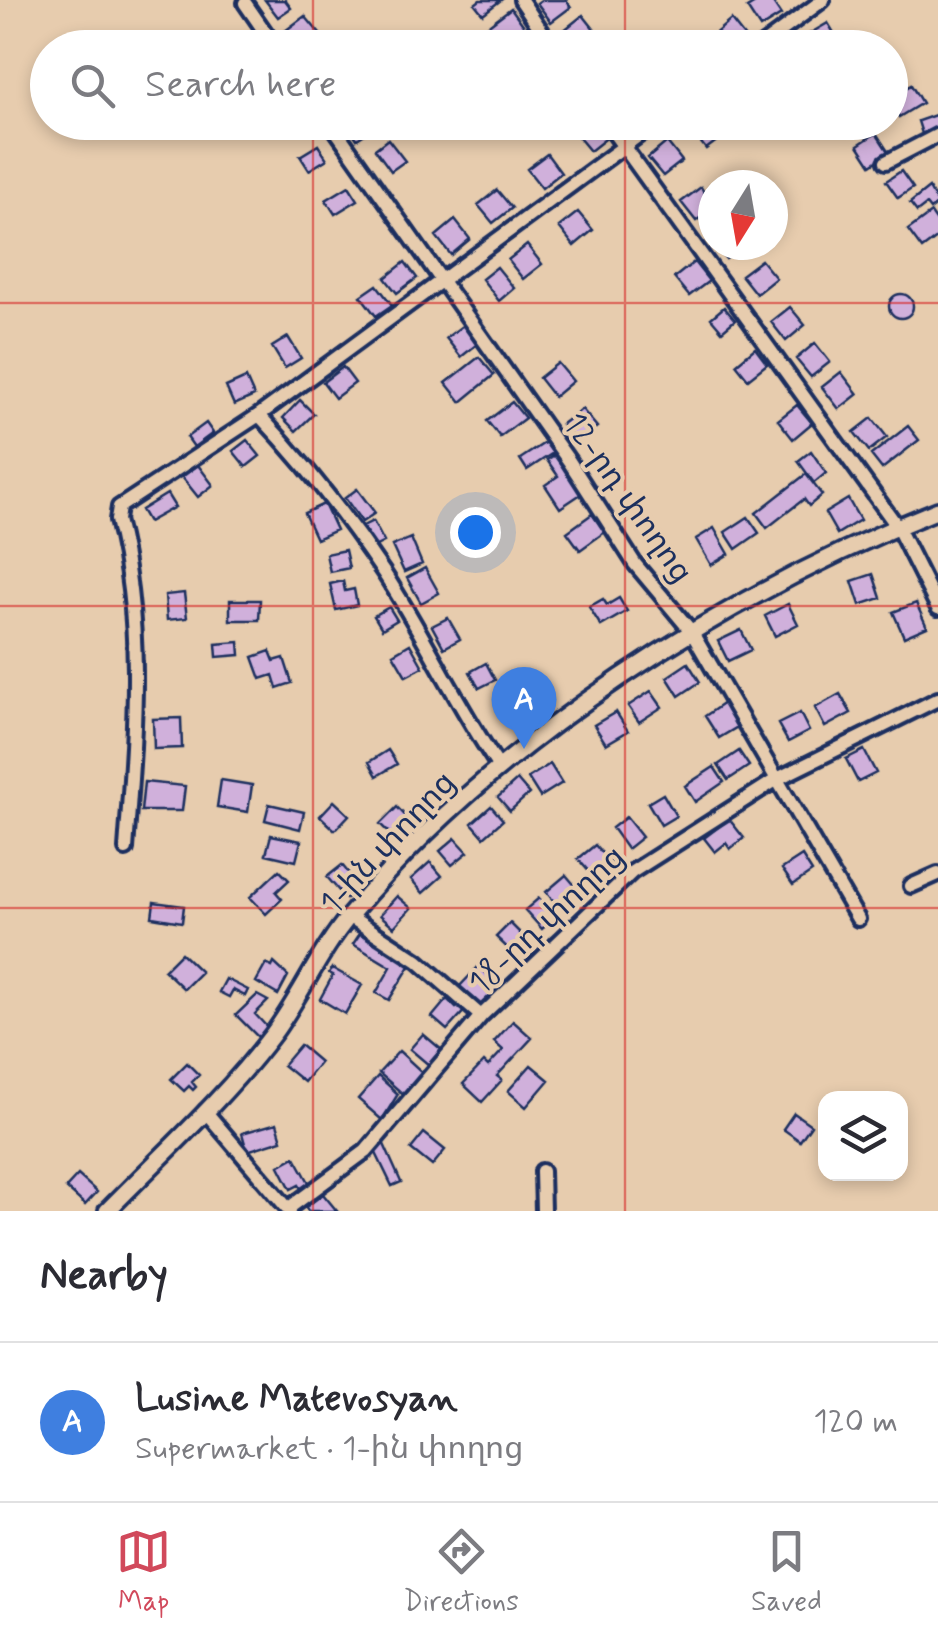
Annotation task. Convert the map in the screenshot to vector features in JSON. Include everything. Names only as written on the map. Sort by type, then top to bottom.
[{"type":"main road","name":"1-ին փողոց","points":[[107,1211],[205,1111],[272,1035],[349,916],[499,766],[691,631],[897,526],[938,510]]},
{"type":"street","points":[[520,0],[541,30]]},
{"type":"street","points":[[783,30],[824,0]]},
{"type":"street","points":[[244,3],[263,30]]},
{"type":"street","points":[[886,162],[938,135]]},
{"type":"street","name":"12-րդ փողոց","points":[[343,140],[570,461],[634,564],[691,631],[858,919]]},
{"type":"street","points":[[618,140],[897,526],[938,608]]},
{"type":"street","points":[[126,849],[136,718],[136,612],[118,520],[119,507],[259,415],[633,140]]},
{"type":"street","points":[[259,415],[324,486],[385,575],[459,708],[499,766]]},
{"type":"street","name":"18-րդ փողոց","points":[[289,1210],[366,1152],[482,1016],[632,872],[779,778],[938,699]]},
{"type":"street","points":[[911,886],[938,874]]},
{"type":"street","points":[[349,916],[418,961],[482,1016]]},
{"type":"street","points":[[205,1111],[289,1210]]},
{"type":"street","points":[[542,1171],[542,1211]]},
{"type":"building","points":[[265,0],[285,0],[291,8],[278,17]]},
{"type":"building","points":[[480,0],[501,0],[483,14],[475,4]]},
{"type":"building","points":[[566,0],[571,7],[551,22],[537,3]]},
{"type":"building","points":[[760,0],[771,0],[781,15],[760,28],[747,8]]},
{"type":"building","points":[[511,8],[524,26],[519,30],[486,27]]},
{"type":"building","points":[[583,15],[595,30],[564,30]]},
{"type":"building","points":[[305,16],[317,30],[286,30]]},
{"type":"building","points":[[731,20],[739,30],[719,30]]},
{"type":"building","points":[[911,85],[922,103],[908,112]]},
{"type":"building","points":[[938,114],[938,132],[923,137],[918,121]]},
{"type":"building","points":[[389,140],[405,161],[391,171],[375,149]]},
{"type":"building","points":[[581,140],[604,140],[590,151]]},
{"type":"building","points":[[699,140],[718,140],[706,149]]},
{"type":"building","points":[[866,140],[881,140],[889,153],[871,165],[858,145]]},
{"type":"building","points":[[667,142],[682,161],[663,176],[648,158]]},
{"type":"building","points":[[318,145],[327,159],[309,170],[300,156]]},
{"type":"building","points":[[547,154],[561,173],[542,188],[527,169]]},
{"type":"building","points":[[901,171],[913,188],[898,198],[886,181]]},
{"type":"building","points":[[349,186],[358,200],[335,214],[326,200]]},
{"type":"building","points":[[929,188],[938,204],[930,210],[926,205],[917,212],[910,203]]},
{"type":"building","points":[[698,189],[698,219],[696,221],[681,202]]},
{"type":"building","points":[[497,190],[512,208],[493,223],[478,205]]},
{"type":"building","points":[[578,212],[593,230],[574,246],[559,227]]},
{"type":"building","points":[[931,213],[938,223],[938,237],[922,249],[908,230]]},
{"type":"building","points":[[455,220],[470,239],[451,255],[436,236]]},
{"type":"building","points":[[527,245],[542,264],[523,279],[508,260]]},
{"type":"building","points":[[761,260],[776,278],[756,294],[741,275]]},
{"type":"building","points":[[405,262],[417,278],[397,293],[385,278]]},
{"type":"building","points":[[694,262],[709,281],[689,296],[674,278]]},
{"type":"building","points":[[497,267],[514,288],[499,301],[482,279]]},
{"type":"building","points":[[377,285],[392,305],[376,316],[361,296]]},
{"type":"building","points":[[901,294],[910,297],[910,315],[901,318],[892,315],[889,306],[892,297]]},
{"type":"building","points":[[724,307],[735,320],[722,331],[711,318]]},
{"type":"building","points":[[790,307],[805,325],[786,341],[771,322]]},
{"type":"building","points":[[466,323],[481,341],[461,357],[446,338]]},
{"type":"building","points":[[288,337],[301,358],[285,368],[272,347]]},
{"type":"building","points":[[815,343],[830,362],[811,377],[796,359]]},
{"type":"building","points":[[755,348],[767,364],[748,379],[736,364]]},
{"type":"building","points":[[479,357],[494,375],[461,402],[446,383]]},
{"type":"building","points":[[558,363],[573,381],[554,397],[539,378]]},
{"type":"building","points":[[343,367],[355,383],[335,398],[323,382]]},
{"type":"building","points":[[841,372],[858,394],[839,409],[822,387]]},
{"type":"building","points":[[246,378],[254,396],[234,405],[226,387]]},
{"type":"building","points":[[300,400],[314,414],[296,431],[283,418]]},
{"type":"building","points":[[512,402],[525,418],[500,437],[487,421]]},
{"type":"building","points":[[797,405],[812,423],[793,439],[778,420]]},
{"type":"building","points":[[582,409],[597,427],[577,442],[562,424]]},
{"type":"building","points":[[872,418],[887,437],[869,451],[854,432]]},
{"type":"building","points":[[206,423],[213,433],[194,447],[187,437]]},
{"type":"building","points":[[908,426],[919,440],[882,469],[871,455]]},
{"type":"building","points":[[247,440],[260,456],[246,467],[233,451]]},
{"type":"building","points":[[546,442],[553,453],[527,470],[520,459]]},
{"type":"building","points":[[811,451],[826,473],[814,483],[798,461]]},
{"type":"building","points":[[557,453],[584,492],[560,508],[545,485],[558,476],[547,460]]},
{"type":"building","points":[[198,465],[213,485],[198,497],[182,477]]},
{"type":"building","points":[[806,474],[822,495],[809,506],[804,499],[767,528],[756,513]]},
{"type":"building","points":[[357,489],[375,513],[362,522],[345,498]]},
{"type":"building","points":[[167,494],[175,507],[148,522],[141,510]]},
{"type":"building","points":[[848,499],[860,520],[837,534],[825,513]]},
{"type":"building","points":[[324,504],[336,530],[316,539],[304,513]]},
{"type":"building","points":[[592,514],[605,532],[580,550],[567,532]]},
{"type":"building","points":[[748,517],[759,533],[736,549],[725,532]]},
{"type":"building","points":[[373,521],[384,542],[370,549],[359,528]]},
{"type":"building","points":[[714,528],[729,554],[711,565],[696,539]]},
{"type":"building","points":[[411,538],[422,564],[404,572],[392,546]]},
{"type":"building","points":[[345,550],[349,568],[330,572],[326,554]]},
{"type":"building","points":[[425,568],[439,593],[421,603],[407,578]]},
{"type":"building","points":[[873,574],[881,598],[860,605],[852,581]]},
{"type":"building","points":[[343,581],[345,591],[354,589],[357,605],[336,610],[330,584]]},
{"type":"building","points":[[184,593],[187,618],[167,620],[165,595]]},
{"type":"building","points":[[619,598],[627,611],[601,626],[589,607],[603,599],[607,605]]},
{"type":"building","points":[[230,600],[260,600],[259,620],[230,620]]},
{"type":"building","points":[[916,603],[927,627],[904,637],[893,612]]},
{"type":"building","points":[[788,604],[798,624],[775,636],[765,616]]},
{"type":"building","points":[[389,607],[397,620],[382,629],[374,616]]},
{"type":"building","points":[[448,618],[460,639],[444,648],[432,626]]},
{"type":"building","points":[[741,630],[751,650],[728,661],[718,641]]},
{"type":"building","points":[[239,642],[240,655],[217,657],[216,644]]},
{"type":"building","points":[[410,644],[423,667],[406,676],[393,654]]},
{"type":"building","points":[[270,651],[274,661],[284,658],[292,683],[277,688],[273,675],[261,679],[253,657]]},
{"type":"building","points":[[486,663],[495,680],[479,688],[470,672]]},
{"type":"building","points":[[688,663],[700,682],[679,696],[667,677]]},
{"type":"building","points":[[529,675],[530,684],[546,683],[548,710],[507,713],[505,687],[521,686],[520,676]]},
{"type":"building","points":[[651,691],[662,707],[639,722],[628,706]]},
{"type":"building","points":[[840,694],[851,713],[825,727],[815,708]]},
{"type":"building","points":[[724,703],[739,726],[719,738],[705,716]]},
{"type":"building","points":[[616,712],[628,731],[606,744],[594,725]]},
{"type":"building","points":[[800,713],[809,731],[788,742],[778,724]]},
{"type":"building","points":[[181,718],[182,748],[154,749],[153,719]]},
{"type":"building","points":[[388,750],[397,764],[377,776],[369,762]]},
{"type":"building","points":[[864,750],[876,773],[858,782],[846,759]]},
{"type":"building","points":[[739,751],[749,766],[728,780],[718,765]]},
{"type":"building","points":[[550,764],[562,783],[540,797],[528,778]]},
{"type":"building","points":[[714,767],[724,782],[695,802],[685,786]]},
{"type":"building","points":[[221,780],[252,785],[248,812],[217,807]]},
{"type":"building","points":[[517,780],[529,794],[510,811],[498,797]]},
{"type":"building","points":[[144,782],[185,786],[182,811],[141,811]]},
{"type":"building","points":[[663,794],[676,816],[661,825],[648,803]]},
{"type":"building","points":[[334,801],[349,815],[335,830],[320,816]]},
{"type":"building","points":[[269,804],[304,812],[300,829],[265,820]]},
{"type":"building","points":[[491,806],[503,820],[484,837],[472,823]]},
{"type":"building","points":[[397,807],[411,822],[395,839],[380,824]]},
{"type":"building","points":[[626,817],[642,837],[627,849],[612,828]]},
{"type":"building","points":[[729,819],[744,838],[730,849],[726,843],[715,852],[704,838]]},
{"type":"building","points":[[271,835],[301,841],[296,861],[266,854]]},
{"type":"building","points":[[455,838],[468,852],[452,865],[440,851]]},
{"type":"building","points":[[595,845],[614,867],[597,881],[578,859]]},
{"type":"building","points":[[802,856],[812,872],[793,885],[782,869]]},
{"type":"building","points":[[430,862],[442,876],[423,893],[411,879]]},
{"type":"building","points":[[342,865],[360,887],[346,899],[327,877]]},
{"type":"building","points":[[279,870],[289,880],[276,892],[282,899],[266,914],[250,897]]},
{"type":"building","points":[[566,875],[583,895],[563,912],[546,892]]},
{"type":"building","points":[[397,896],[411,908],[394,927],[380,915]]},
{"type":"building","points":[[539,898],[556,917],[542,929],[525,910]]},
{"type":"building","points":[[154,902],[184,906],[182,922],[152,917]]},
{"type":"building","points":[[510,923],[533,946],[520,960],[496,937]]},
{"type":"building","points":[[361,932],[412,963],[389,1000],[376,993],[391,967],[353,944]]},
{"type":"building","points":[[181,953],[201,972],[184,989],[164,970]]},
{"type":"building","points":[[274,963],[288,976],[278,995],[256,982],[266,964],[272,967]]},
{"type":"building","points":[[479,966],[501,988],[481,1009],[459,987]]},
{"type":"building","points":[[332,968],[362,985],[345,1014],[320,999],[333,975],[329,973]]},
{"type":"building","points":[[226,979],[248,990],[245,996],[233,990],[229,997],[219,992]]},
{"type":"building","points":[[257,995],[268,1001],[255,1014],[267,1027],[259,1038],[236,1015]]},
{"type":"building","points":[[447,999],[456,1008],[461,1003],[467,1008],[447,1030],[432,1017]]},
{"type":"building","points":[[513,1021],[532,1038],[497,1076],[502,1080],[482,1102],[463,1084],[484,1062],[488,1066],[503,1050],[494,1042]]},
{"type":"building","points":[[423,1034],[443,1051],[430,1066],[410,1049]]},
{"type":"building","points":[[300,1045],[320,1062],[304,1082],[283,1065]]},
{"type":"building","points":[[399,1051],[424,1074],[404,1095],[379,1073]]},
{"type":"building","points":[[187,1063],[199,1075],[192,1082],[196,1087],[193,1090],[189,1086],[184,1091],[171,1079]]},
{"type":"building","points":[[531,1065],[549,1080],[526,1107],[508,1091]]},
{"type":"building","points":[[378,1076],[398,1094],[382,1120],[358,1099]]},
{"type":"building","points":[[794,1113],[811,1125],[800,1141],[783,1129]]},
{"type":"building","points":[[277,1123],[282,1140],[247,1151],[242,1133]]},
{"type":"building","points":[[424,1133],[445,1150],[432,1166],[411,1149]]},
{"type":"building","points":[[383,1142],[401,1182],[392,1186],[375,1151]]},
{"type":"building","points":[[295,1157],[311,1186],[302,1190],[299,1185],[291,1189],[279,1166]]},
{"type":"building","points":[[78,1175],[97,1192],[85,1205],[66,1188]]},
{"type":"building","points":[[323,1194],[337,1211],[308,1211],[306,1207]]},
{"type":"place","name":"Lusine Matevosyan","points":[[524,749]]}]
